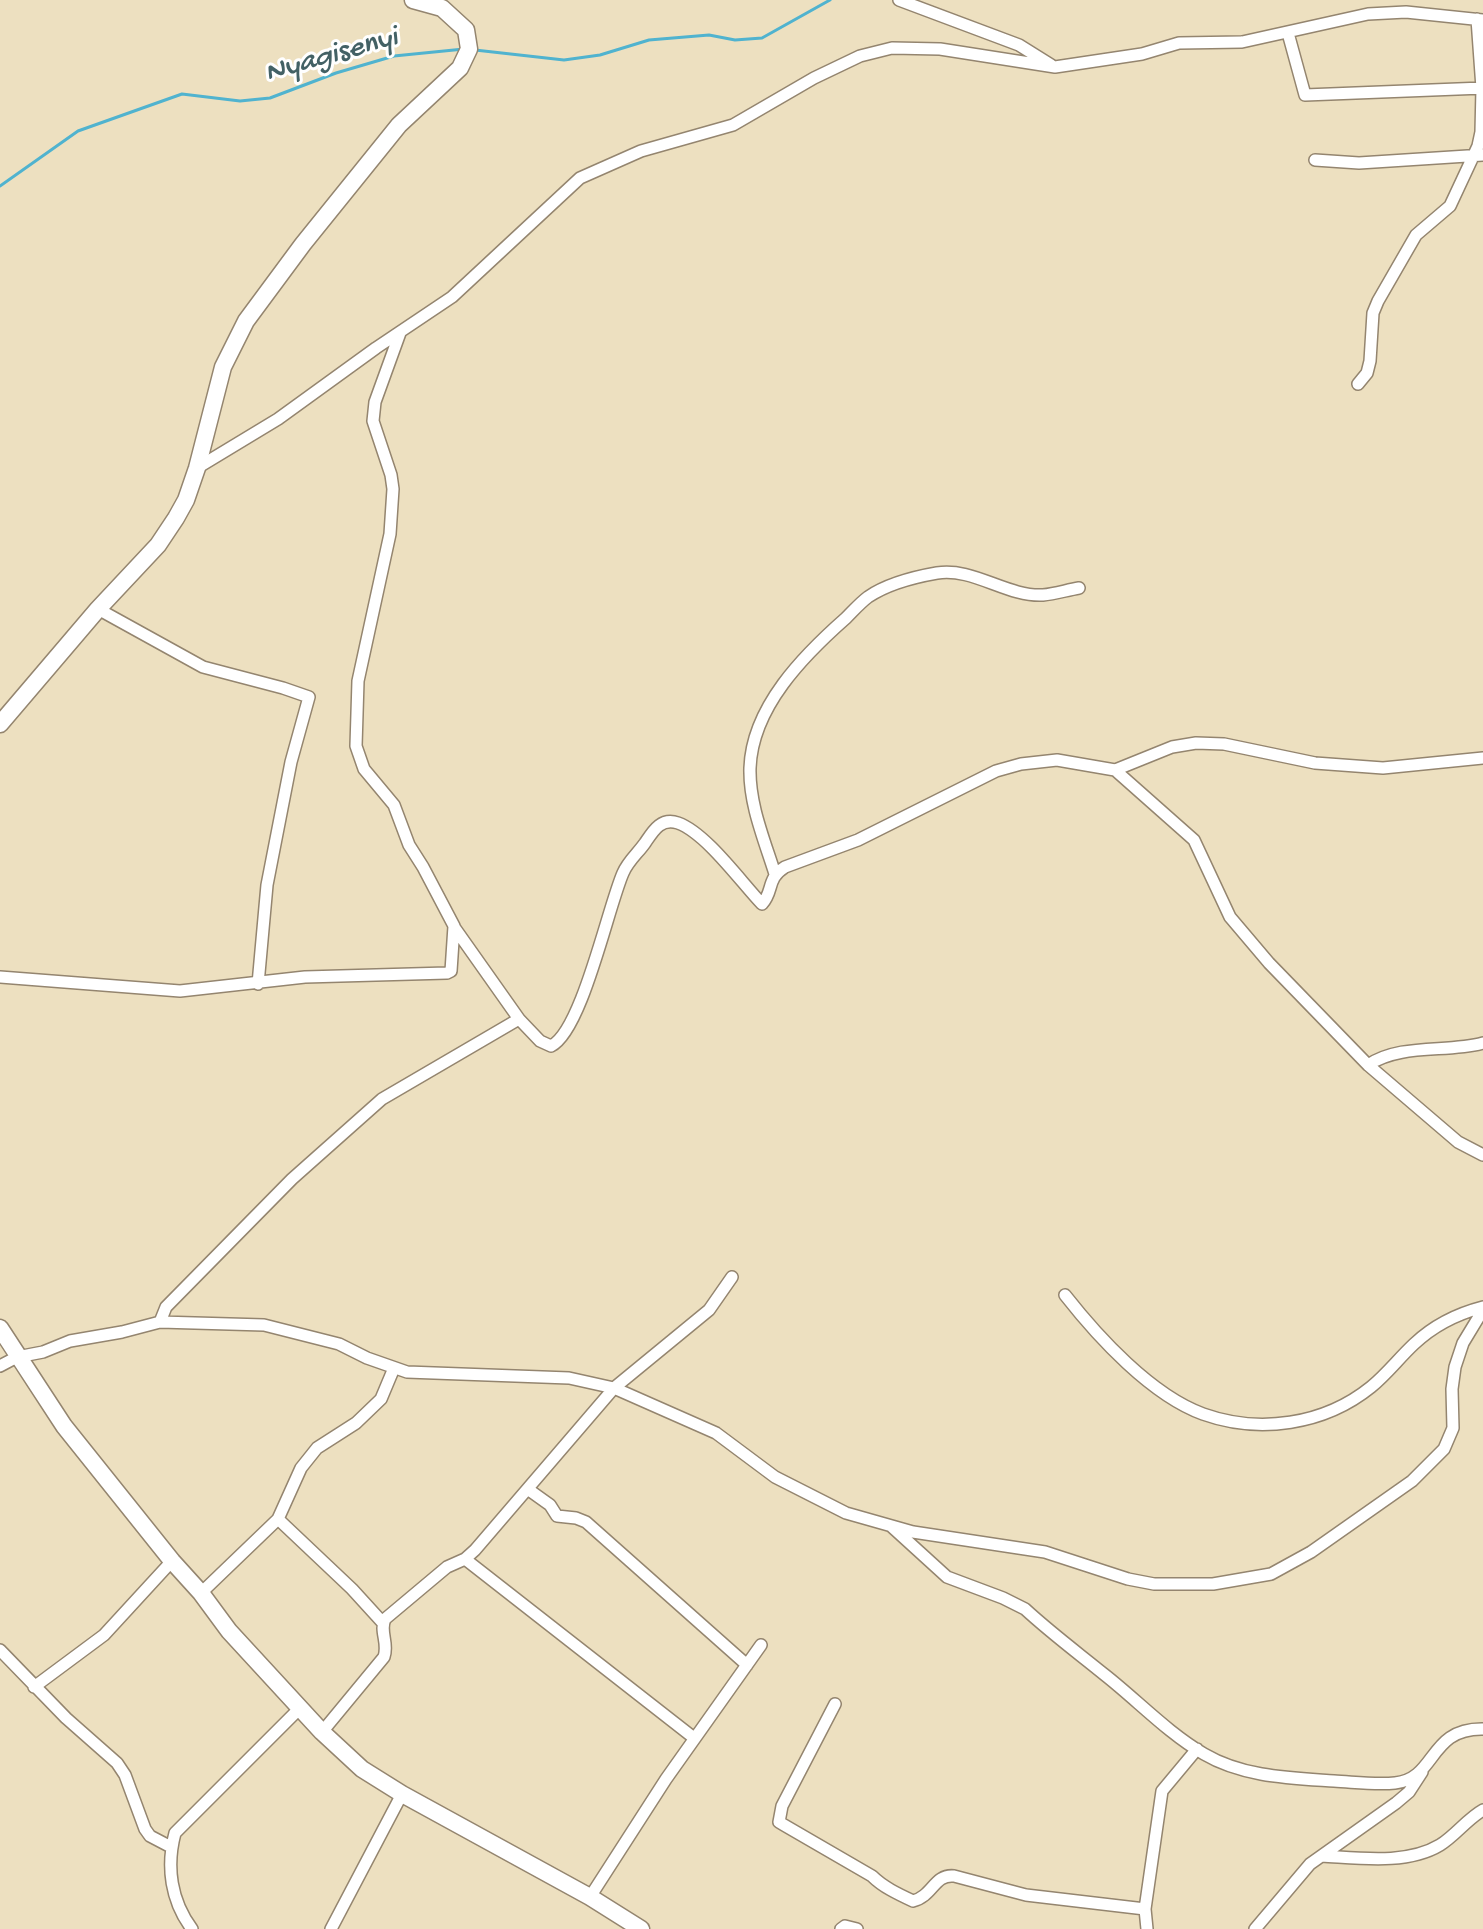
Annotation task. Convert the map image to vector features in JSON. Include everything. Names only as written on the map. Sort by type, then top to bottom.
[{"type":"main road","points":[[0,724],[98,609],[158,545],[186,500],[223,367],[246,321],[303,244],[399,125],[460,68],[469,49],[466,30],[442,8],[413,0]]},
{"type":"main road","points":[[0,1328],[64,1426],[229,1631],[322,1732],[362,1769],[402,1794],[590,1897],[641,1929]]},
{"type":"street","points":[[899,0],[1019,45],[1055,67]]},
{"type":"street","points":[[197,468],[278,419],[452,297],[580,178],[641,151],[733,125],[814,78],[860,56],[892,48],[940,49],[1055,67],[1142,54],[1179,43],[1242,42],[1368,14],[1406,12],[1480,20],[1483,88],[1478,156],[1450,206],[1416,235],[1378,301],[1373,313],[1370,361],[1367,373],[1358,384]]},
{"type":"street","points":[[1288,33],[1301,91],[1305,95],[1483,88]]},
{"type":"street","points":[[1315,160],[1359,163],[1478,156]]},
{"type":"street","points":[[400,333],[375,402],[373,421],[393,489],[390,534],[358,681],[356,746],[364,769],[394,805],[409,845],[454,926],[519,1019],[540,1041],[551,1046],[559,1042],[569,1027],[600,947],[622,874],[654,828],[663,822],[678,823],[711,847],[762,904],[775,874],[785,867],[858,840],[996,771],[1021,764],[1057,760],[1115,770],[1172,747],[1196,743],[1224,744],[1315,763],[1383,768],[1483,758]]},
{"type":"street","points":[[775,874],[751,791],[750,765],[757,732],[770,705],[802,660],[839,623],[868,597],[898,583],[940,572],[972,576],[1006,588],[1041,595],[1079,588]]},
{"type":"street","points":[[98,609],[203,667],[309,697],[291,762],[267,885],[258,984]]},
{"type":"street","points":[[1115,770],[1194,840],[1230,917],[1269,963],[1368,1065],[1458,1142],[1483,1155]]},
{"type":"street","points":[[0,977],[180,991],[305,977],[447,973],[451,971],[454,926]]},
{"type":"street","points":[[160,1322],[166,1307],[248,1224],[382,1099],[519,1019]]},
{"type":"street","points":[[1368,1065],[1378,1058],[1483,1043]]},
{"type":"street","points":[[383,1623],[447,1567],[465,1559],[529,1490],[614,1388],[709,1310],[732,1277]]},
{"type":"street","points":[[1065,1295],[1095,1333],[1125,1362],[1165,1392],[1202,1413],[1238,1421],[1274,1424],[1306,1421],[1335,1410],[1369,1388],[1413,1344],[1438,1325],[1458,1314],[1483,1308]]},
{"type":"street","points":[[0,1366],[17,1357],[43,1352],[70,1341],[160,1322],[264,1325],[339,1344],[407,1372],[569,1378],[614,1388],[716,1433],[755,1464],[846,1513],[913,1532],[1045,1552],[1128,1579],[1154,1584],[1213,1584],[1271,1574],[1311,1552],[1412,1481],[1444,1449],[1453,1428],[1455,1367],[1463,1343],[1483,1308]]},
{"type":"street","points":[[201,1593],[278,1519],[301,1468],[317,1448],[356,1423],[381,1399],[394,1368]]},
{"type":"street","points":[[529,1490],[550,1505],[557,1516],[586,1522],[747,1665]]},
{"type":"street","points":[[278,1519],[383,1623],[387,1648],[384,1657],[322,1732]]},
{"type":"street","points":[[890,1525],[947,1577],[1025,1609],[1159,1721],[1197,1749],[1230,1766],[1297,1778],[1397,1783],[1424,1770]]},
{"type":"street","points":[[465,1559],[694,1738]]},
{"type":"street","points":[[34,1687],[104,1635],[172,1561]]},
{"type":"street","points":[[590,1897],[694,1738],[761,1645]]},
{"type":"street","points":[[0,1650],[34,1687],[117,1763],[125,1775],[145,1829],[150,1836],[171,1847]]},
{"type":"street","points":[[835,1704],[782,1806],[779,1822],[872,1876],[883,1887],[913,1901],[924,1899],[946,1875],[1026,1895],[1145,1909]]},
{"type":"street","points":[[192,1929],[175,1902],[171,1847],[175,1833],[299,1709]]},
{"type":"street","points":[[1255,1929],[1294,1881],[1321,1856],[1402,1797],[1424,1770],[1438,1746],[1458,1733],[1483,1729]]},
{"type":"street","points":[[1147,1929],[1145,1909],[1162,1791],[1197,1749]]},
{"type":"street","points":[[331,1929],[402,1794]]},
{"type":"street","points":[[1321,1856],[1367,1858],[1417,1855],[1439,1846],[1461,1830],[1473,1815],[1483,1810]]},
{"type":"street","points":[[841,1929],[845,1926],[857,1929]]},
{"type":"waterway","name":"Nyagisenyi","points":[[475,50],[564,60],[600,55],[649,40],[709,35],[735,40],[762,38],[830,0]]},
{"type":"waterway","name":"Nyagisenyi","points":[[0,186],[78,131],[182,94],[240,101],[270,98],[336,73],[394,56],[464,49]]}]
